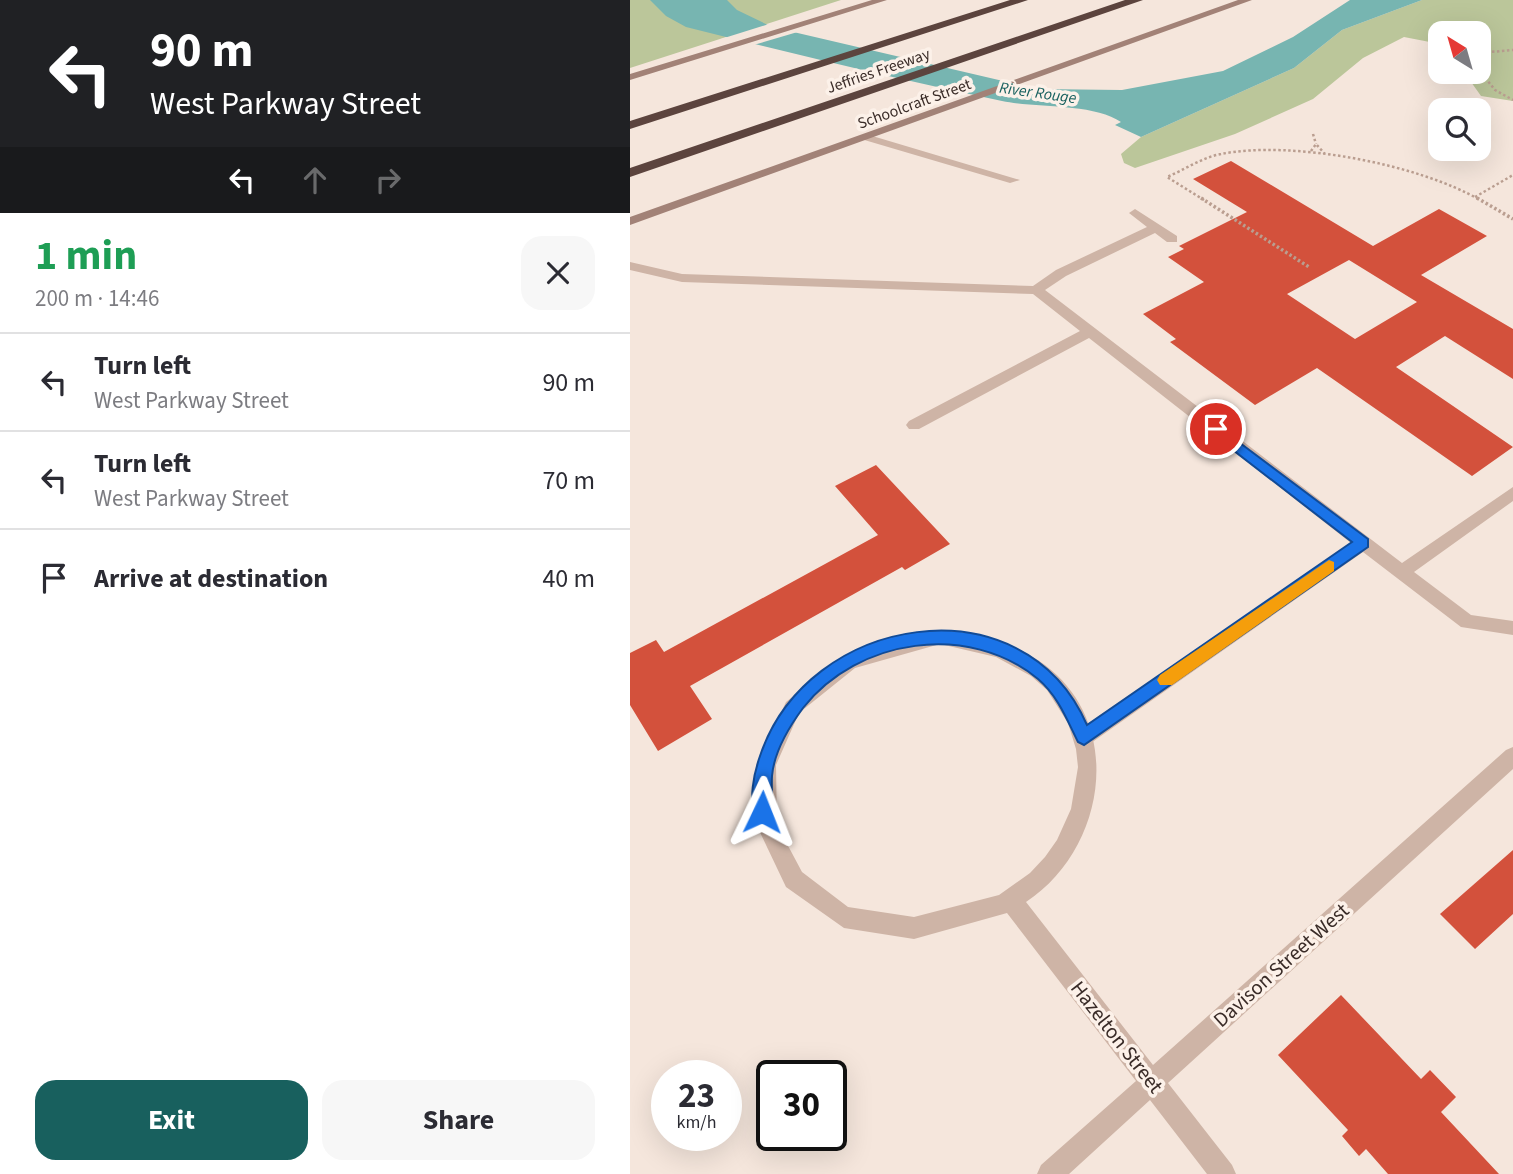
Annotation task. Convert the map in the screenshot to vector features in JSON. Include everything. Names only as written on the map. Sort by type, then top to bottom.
[{"type":"highway","name":"Jeffries Freeway","points":[[630,173],[1137,0]]},
{"type":"highway","name":"Jeffries Freeway","points":[[630,125],[1020,1]]},
{"type":"main road","points":[[630,77],[882,0]]},
{"type":"main road","name":"Schoolcraft Street","points":[[630,221],[1247,0]]},
{"type":"street","points":[[866,136],[1014,180]]},
{"type":"street","points":[[1135,213],[1172,239]]},
{"type":"street","points":[[1036,290],[1061,273],[1156,228]]},
{"type":"street","points":[[630,266],[682,278],[1036,290],[1467,622],[1513,628]]},
{"type":"street","points":[[914,425],[1090,332]]},
{"type":"street","points":[[1402,572],[1513,493]]},
{"type":"street","points":[[1084,737],[1363,543]]},
{"type":"street","points":[[940,637],[979,642],[1003,650],[1045,675],[1069,703],[1084,737],[1088,761],[1082,811],[1071,836],[1055,860],[1035,882],[1011,900],[967,920],[920,929],[873,926],[830,910],[796,884],[773,850],[762,812],[763,773],[776,735],[798,702],[827,674],[862,653],[901,641],[940,637]]},
{"type":"street","name":"Davison Street West","points":[[1049,1174],[1513,756]]},
{"type":"street","name":"Hazelton Street","points":[[1011,900],[1223,1174]]},
{"type":"path","points":[[1491,52],[1513,50]]},
{"type":"path","points":[[1490,84],[1495,90],[1513,100]]},
{"type":"path","points":[[1313,134],[1316,144],[1324,153]]},
{"type":"path","points":[[1311,151],[1316,144]]},
{"type":"path","points":[[1309,267],[1167,177],[1219,153],[1279,149],[1311,151],[1435,179],[1475,197],[1513,219]]},
{"type":"path","points":[[1475,197],[1513,175]]},
{"type":"green space","points":[[630,0],[841,0],[630,68]]},
{"type":"green space","points":[[1422,0],[1513,0],[1513,101],[1481,96],[1472,84],[1491,84],[1491,21],[1428,21],[1428,42],[1404,37],[1363,58],[1313,99],[1235,134],[1135,168],[1124,163],[1121,154],[1141,137],[1294,68],[1342,30]]},
{"type":"water","name":"River Rouge","points":[[650,0],[727,0],[737,10],[772,27],[1037,89],[1122,90],[1223,71],[1293,37],[1350,0],[1422,0],[1342,30],[1294,68],[1141,137],[1115,125],[1121,122],[1096,112],[1002,101],[686,27],[666,16]]},
{"type":"pier","points":[[772,23],[801,31],[750,46],[721,39]]},
{"type":"building","points":[[1231,161],[1373,246],[1439,209],[1487,236],[1421,275],[1513,329],[1513,379],[1445,336],[1396,367],[1513,447],[1472,476],[1317,368],[1255,405],[1170,342],[1176,339],[1143,314],[1204,282],[1168,257],[1184,249],[1179,246],[1247,212],[1193,179]],"holes":[[[1349,260],[1417,302],[1355,339],[1287,294]]]},
{"type":"building","points":[[876,465],[950,544],[905,570],[902,567],[690,686],[712,719],[658,751],[630,705],[630,653],[656,640],[664,652],[878,535],[835,486]]},
{"type":"building","points":[[1513,850],[1513,914],[1475,949],[1440,914]]},
{"type":"building","points":[[1341,995],[1421,1079],[1430,1070],[1456,1097],[1441,1112],[1499,1174],[1388,1174],[1366,1149],[1359,1156],[1342,1136],[1348,1130],[1278,1055]]},
{"type":"slow traffic","points":[[1166,680],[1329,566]]},
{"type":"route","points":[[762,812],[763,773],[776,735],[798,702],[812,688],[827,674],[862,653],[901,641],[940,637],[979,642],[1014,654],[1045,675],[1069,703],[1084,737],[1363,543],[1216,429]]}]
